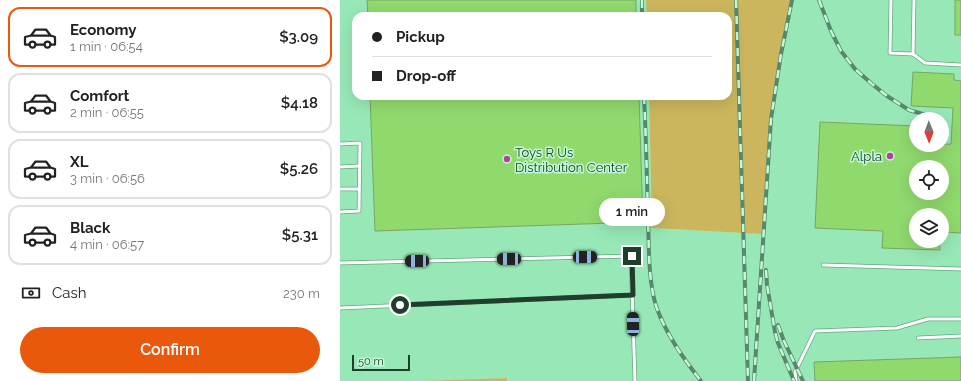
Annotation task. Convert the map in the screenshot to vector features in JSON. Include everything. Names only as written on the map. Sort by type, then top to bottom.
[{"type":"lane","points":[[891,0],[890,54],[913,54],[925,63],[961,65]]},
{"type":"lane","points":[[913,54],[914,0]]},
{"type":"lane","points":[[340,144],[360,143],[359,211],[340,212]]},
{"type":"lane","points":[[340,167],[359,166]]},
{"type":"lane","points":[[340,189],[359,189]]},
{"type":"lane","points":[[340,263],[632,256],[635,381]]},
{"type":"lane","points":[[823,265],[961,269]]},
{"type":"lane","points":[[340,308],[633,295]]},
{"type":"lane","points":[[796,381],[795,372],[815,331],[897,328],[928,319],[961,319]]},
{"type":"lane","points":[[918,338],[961,336]]},
{"type":"shaded area","points":[[340,0],[646,0],[647,12],[352,12],[352,100],[649,100],[652,228],[762,234],[775,91],[791,0],[961,0],[961,381],[507,381],[506,378],[423,381],[340,381]]},
{"type":"shaded area","points":[[646,0],[791,0],[775,91],[763,234],[652,228],[649,100],[732,100],[732,12],[647,12]]},
{"type":"shaded area","points":[[507,378],[507,381],[423,381]]},
{"type":"building","points":[[367,0],[636,0],[636,12],[368,12]]},
{"type":"building","points":[[955,0],[961,0],[961,35],[955,35]]},
{"type":"building","name":"Alpla","points":[[913,72],[954,74],[954,80],[961,81],[961,233],[949,232],[949,208],[909,208],[909,248],[940,248],[940,250],[882,248],[883,231],[815,228],[820,122],[909,126],[909,152],[949,152],[949,144],[951,144],[953,108],[911,106]]},
{"type":"building","name":"Toys R Us Distribution Center","points":[[370,100],[639,100],[643,222],[375,231]]},
{"type":"building","points":[[961,357],[961,381],[815,381],[814,362]]},
{"type":"railway","points":[[642,0],[642,12]]},
{"type":"railway","points":[[736,0],[748,381]]},
{"type":"railway","points":[[754,381],[771,119],[781,54],[792,0]]},
{"type":"railway","points":[[819,0],[831,31],[841,51],[855,69],[887,96],[909,110],[916,112]]},
{"type":"railway","points":[[644,100],[649,262],[653,296],[660,316],[670,336],[681,355],[701,381]]},
{"type":"railway","points":[[766,270],[775,332],[794,381]]},
{"type":"railway","points":[[778,325],[803,381]]},
{"type":"place","name":"Alpla","points":[[890,156]]},
{"type":"place","name":"Toys R Us Distribution Center","points":[[507,159]]},
{"type":"route","points":[[400,305],[633,295],[632,256]]}]
